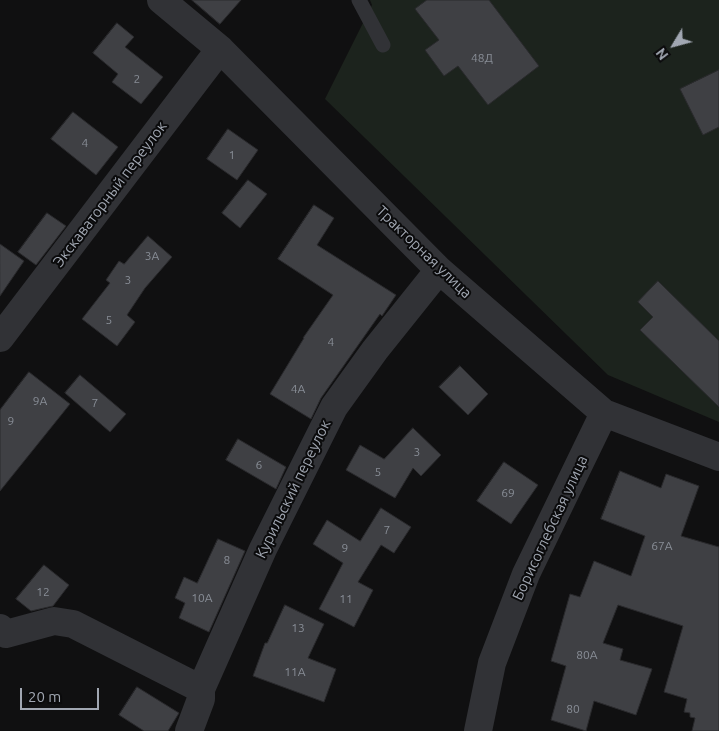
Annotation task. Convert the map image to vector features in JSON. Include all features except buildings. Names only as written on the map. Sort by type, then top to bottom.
[{"type":"street","name":"Тракторная улица","points":[[160,0],[220,49],[440,270],[604,413],[719,457]]},
{"type":"street","name":"Экскаваторный переулок","points":[[0,338],[220,49]]},
{"type":"street","name":"Курильский переулок","points":[[189,731],[201,699],[201,689],[263,549],[334,407],[376,350],[440,270]]},
{"type":"street","name":"Борисоглебская улица","points":[[478,731],[492,663],[526,574],[604,413]]},
{"type":"street","points":[[0,628],[6,634],[54,621],[73,624],[201,689]]},
{"type":"lane","points":[[359,0],[383,45]]},
{"type":"shaded area","points":[[370,0],[719,0],[719,422],[608,375],[325,99],[372,5]]}]
